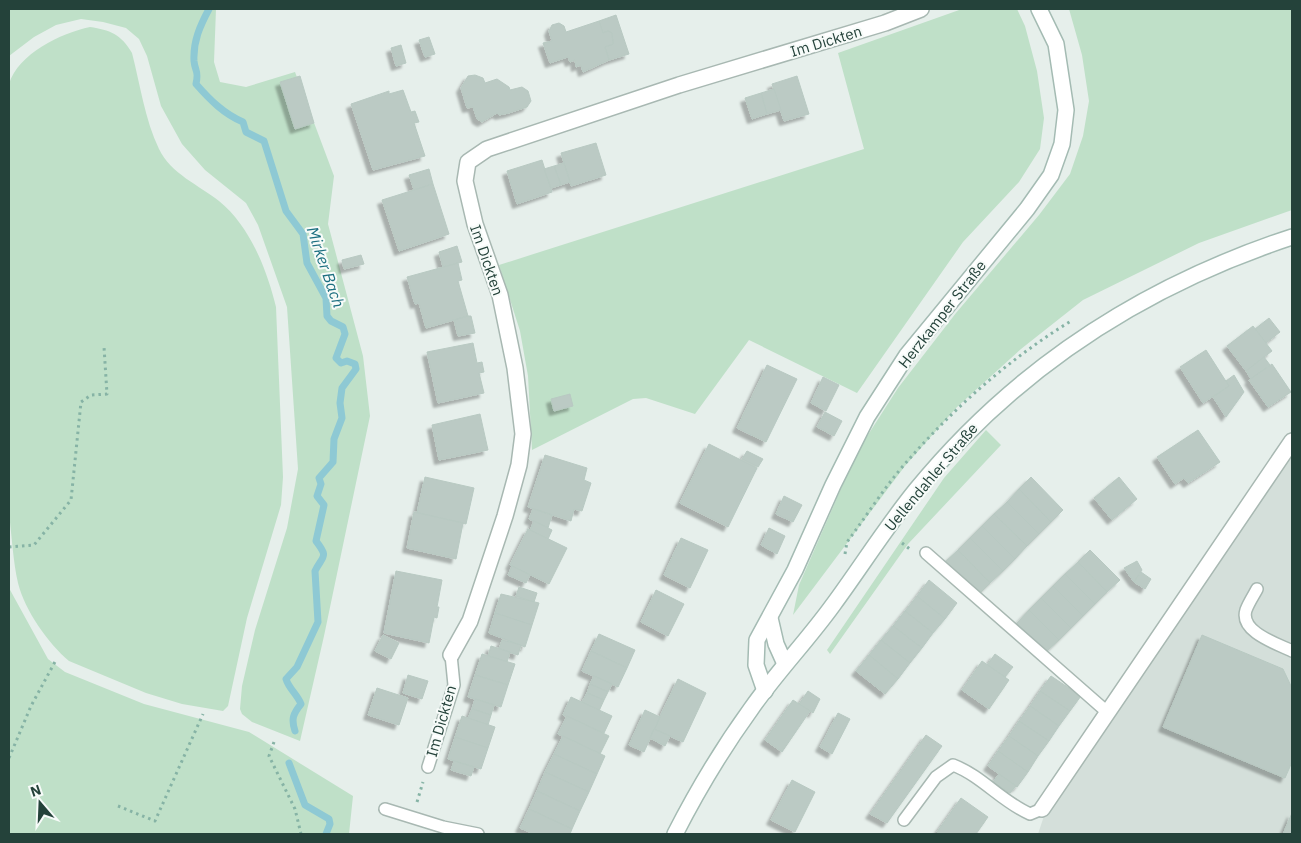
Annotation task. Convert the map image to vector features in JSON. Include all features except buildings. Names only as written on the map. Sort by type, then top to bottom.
[{"type":"main road","name":"Im Dickten","points":[[451,655],[470,621],[505,516],[519,465],[523,434],[515,368],[500,295],[475,224],[465,182],[468,162],[487,149],[679,85],[885,23],[921,9]]},
{"type":"main road","name":"Herzkamper Straße","points":[[765,691],[755,655],[758,640],[867,417],[907,355],[1027,209],[1051,175],[1062,144],[1066,110],[1056,44],[1039,9]]},
{"type":"main road","name":"Uellendahler Straße","points":[[675,834],[722,751],[765,691],[832,606],[916,490],[978,422],[1042,366],[1092,331],[1144,300],[1205,270],[1292,238]]},
{"type":"main road","points":[[1042,809],[1106,711],[1292,441]]},
{"type":"main road","points":[[770,618],[776,644],[785,664]]},
{"type":"lane","points":[[926,553],[1106,711]]},
{"type":"lane","points":[[1257,588],[1246,610],[1248,623],[1253,630],[1292,651]]},
{"type":"lane","name":"Im Dickten","points":[[428,767],[454,684],[451,655]]},
{"type":"lane","points":[[904,820],[936,777],[953,766],[967,770],[1019,810],[1030,814],[1042,809]]},
{"type":"lane","points":[[385,809],[411,818],[478,834]]},
{"type":"path","points":[[9,548],[34,545],[71,500],[81,402],[91,395],[107,394],[104,348]]},
{"type":"path","points":[[902,543],[912,551]]},
{"type":"path","points":[[9,758],[31,706],[56,660]]},
{"type":"path","points":[[118,806],[155,821],[203,714]]},
{"type":"path","points":[[274,742],[269,756],[295,809],[301,834]]},
{"type":"path","name":"Im Dickten","points":[[411,818],[428,767]]},
{"type":"shaded area","points":[[1292,457],[1292,834],[1038,834],[1044,816],[1255,503]]},
{"type":"green space","points":[[9,9],[216,9],[214,62],[220,82],[246,87],[295,72],[334,176],[328,224],[363,356],[370,416],[300,741],[252,722],[242,714],[240,709],[242,686],[255,630],[287,528],[298,469],[287,307],[258,225],[246,203],[205,170],[182,144],[161,106],[147,56],[139,39],[126,28],[81,19],[56,25],[34,37],[9,56]]},
{"type":"green space","points":[[962,9],[1017,9],[1025,26],[1037,71],[1044,118],[1040,149],[1019,182],[963,242],[857,393],[749,340],[695,414],[646,398],[633,399],[532,450],[528,376],[520,331],[499,265],[864,149],[838,53]]},
{"type":"green space","points":[[1069,9],[1292,9],[1292,210],[1199,243],[1083,300],[1021,349],[957,407],[905,466],[793,615],[799,585],[857,452],[898,388],[956,313],[1039,215],[1070,174],[1083,136],[1089,101],[1082,55]]},
{"type":"green space","points":[[90,27],[119,37],[132,53],[146,114],[154,138],[164,158],[178,172],[219,201],[240,223],[256,250],[268,278],[276,307],[283,477],[281,505],[247,618],[228,706],[223,711],[182,704],[146,693],[69,661],[38,626],[21,594],[16,575],[9,514],[9,84],[21,63],[42,46],[66,34]]},
{"type":"green space","points":[[986,430],[1001,445],[908,544],[830,654],[827,650],[944,478]]},
{"type":"green space","points":[[9,588],[48,659],[65,672],[144,704],[249,732],[353,796],[349,834],[9,834]]},
{"type":"waterway","name":"Mirker Bach","points":[[209,9],[196,40],[194,61],[197,73],[196,84],[218,106],[243,122],[246,132],[264,141],[286,211],[303,234],[307,263],[326,298],[327,316],[331,321],[343,327],[345,334],[336,358],[341,363],[347,361],[355,364],[356,369],[342,388],[340,403],[342,418],[334,439],[333,462],[319,478],[321,484],[317,496],[324,505],[316,541],[324,554],[315,571],[318,622],[297,667],[286,679],[301,704],[294,717],[295,731]]},
{"type":"waterway","name":"Mirker Bach","points":[[289,763],[305,805],[329,819],[330,824],[326,834]]}]
